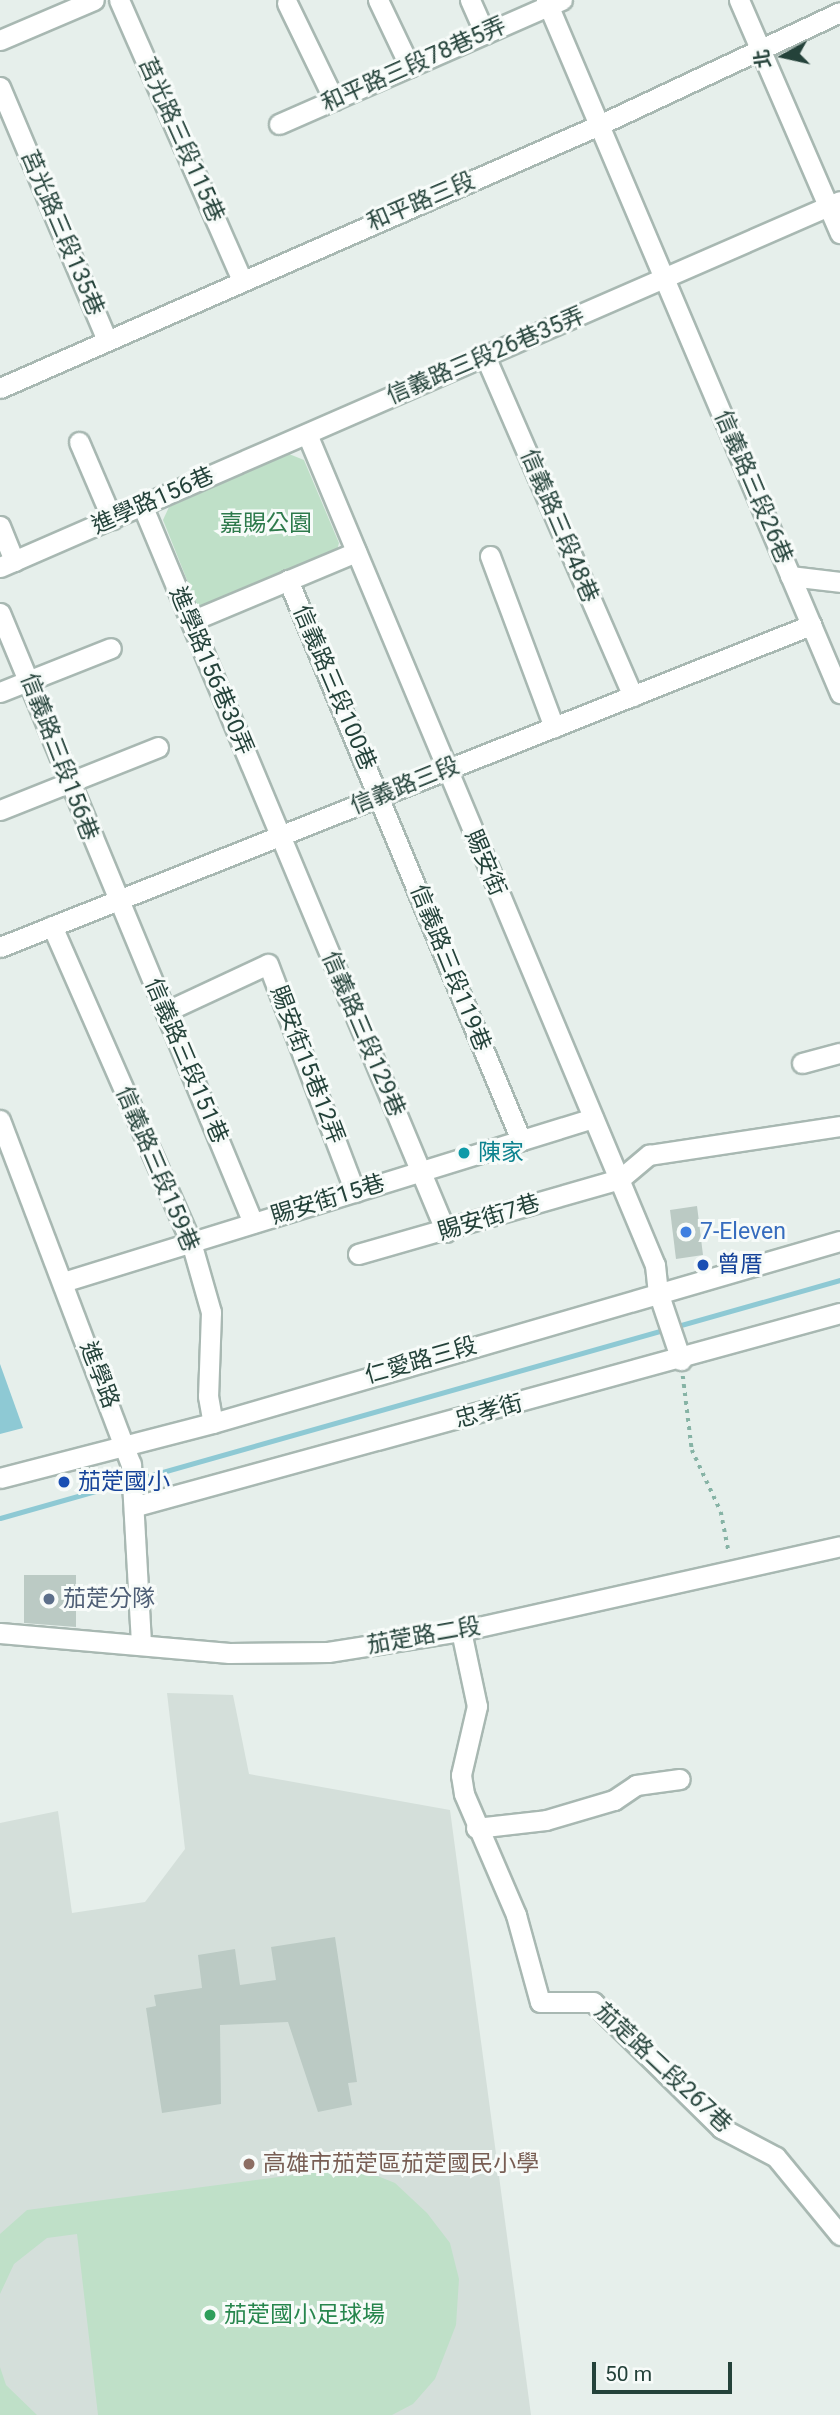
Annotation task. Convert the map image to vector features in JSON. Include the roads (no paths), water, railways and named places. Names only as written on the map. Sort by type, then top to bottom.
[{"type":"street","points":[[0,40],[93,0]]},
{"type":"street","name":"莒光路三段115巷","points":[[119,0],[242,280]]},
{"type":"street","points":[[378,0],[410,67]]},
{"type":"street","points":[[470,0],[485,34]]},
{"type":"street","points":[[739,0],[759,48],[834,203],[840,233]]},
{"type":"street","name":"和平路三段78巷5弄","points":[[279,124],[553,2]]},
{"type":"street","name":"信義路三段26巷","points":[[553,2],[599,125],[667,279],[840,693]]},
{"type":"street","points":[[287,4],[334,100]]},
{"type":"street","name":"和平路三段","points":[[0,388],[599,125],[840,12]]},
{"type":"street","name":"莒光路三段135巷","points":[[0,87],[107,340]]},
{"type":"street","points":[[667,279],[834,203]]},
{"type":"street","name":"信義路三段26巷35弄","points":[[307,434],[667,279]]},
{"type":"street","name":"信義路三段48巷","points":[[485,356],[633,696]]},
{"type":"street","name":"進學路156巷","points":[[7,564],[307,434]]},
{"type":"street","name":"賜安街","points":[[307,434],[655,1265],[658,1292],[678,1353]]},
{"type":"street","points":[[79,442],[112,519]]},
{"type":"street","name":"進學路156巷30弄","points":[[142,505],[281,836]]},
{"type":"street","points":[[0,526],[7,564]]},
{"type":"street","points":[[191,621],[356,552]]},
{"type":"street","points":[[490,556],[554,727]]},
{"type":"street","points":[[790,576],[840,582]]},
{"type":"street","name":"信義路三段100巷","points":[[288,580],[380,796]]},
{"type":"street","name":"信義路三段156巷","points":[[0,613],[116,901]]},
{"type":"street","name":"信義路三段","points":[[0,947],[811,625]]},
{"type":"street","points":[[0,692],[111,648]]},
{"type":"street","points":[[0,810],[158,747]]},
{"type":"street","name":"信義路三段119巷","points":[[380,796],[521,1140]]},
{"type":"street","name":"信義路三段129巷","points":[[281,836],[446,1232]]},
{"type":"street","name":"信義路三段151巷","points":[[116,901],[167,1012],[253,1223]]},
{"type":"street","name":"信義路三段159巷","points":[[52,926],[191,1242],[211,1312],[208,1396],[213,1423]]},
{"type":"street","name":"賜安街15巷12弄","points":[[167,1012],[268,964],[355,1192]]},
{"type":"street","points":[[802,1063],[840,1053]]},
{"type":"street","name":"賜安街15巷","points":[[63,1282],[593,1118]]},
{"type":"street","name":"進學路","points":[[0,1120],[128,1455],[136,1501],[141,1643]]},
{"type":"street","points":[[620,1179],[649,1155],[840,1126]]},
{"type":"street","name":"賜安街7巷","points":[[358,1254],[446,1232],[620,1179]]},
{"type":"street","name":"仁愛路三段","points":[[0,1478],[128,1455],[213,1423],[840,1241]]},
{"type":"street","name":"忠孝街","points":[[136,1501],[678,1353],[840,1313]]},
{"type":"street","name":"茄萣路二段","points":[[0,1633],[141,1643],[229,1653],[328,1652],[461,1631],[840,1546]]},
{"type":"street","name":"茄萣路二段267巷","points":[[461,1631],[477,1706],[461,1776],[476,1828],[516,1915],[540,2003],[593,2002],[721,2128],[776,2157],[840,2235]]},
{"type":"street","points":[[476,1828],[546,1820],[614,1800],[636,1785],[680,1779]]},
{"type":"water","points":[[0,1364],[23,1428],[0,1434]]},
{"type":"waterway","points":[[0,1518],[840,1280]]},
{"type":"place","name":"陳家","points":[[464,1153]]},
{"type":"place","name":"7-Eleven","points":[[686,1232]]},
{"type":"place","name":"曾厝","points":[[703,1265]]},
{"type":"place","name":"茄萣國小","points":[[64,1482]]},
{"type":"place","name":"茄萣分隊","points":[[49,1599]]},
{"type":"place","name":"高雄市茄萣區茄萣國民小學","points":[[249,2164]]},
{"type":"place","name":"茄萣國小足球場","points":[[210,2315]]},
{"type":"park label","name":"嘉賜公園","points":[[266,524]]}]
